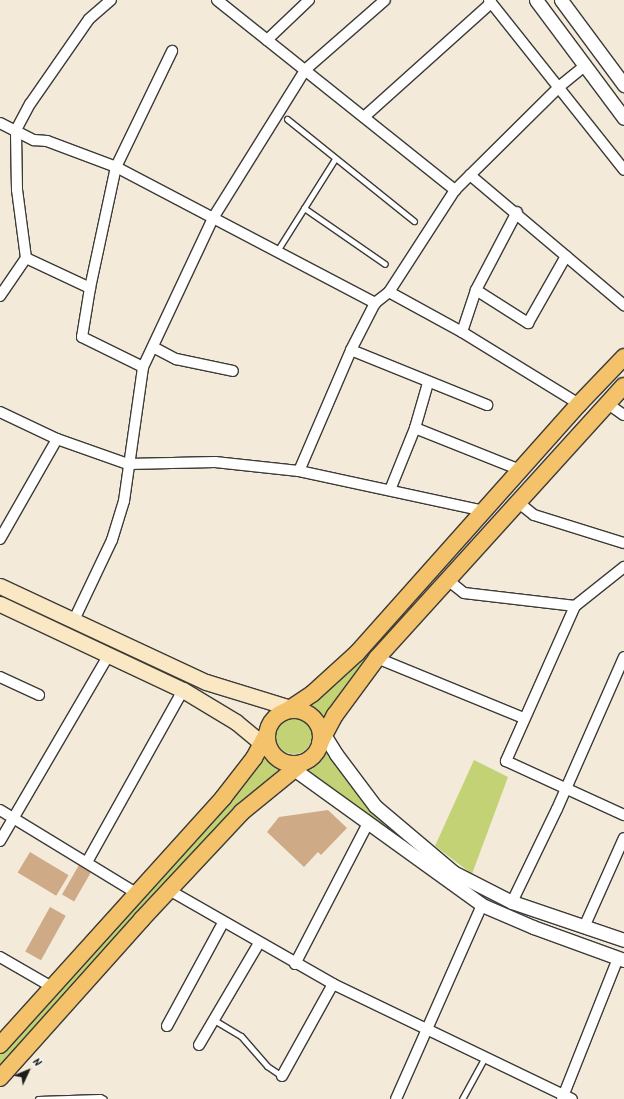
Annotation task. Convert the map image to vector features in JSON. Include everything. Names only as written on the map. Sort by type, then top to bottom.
[{"type":"main road","points":[[0,1045],[223,798],[266,743],[273,719],[292,709],[312,694],[357,653],[579,404],[624,357]]},
{"type":"main road","points":[[0,1078],[169,890],[242,812],[293,765],[314,755],[321,734],[377,658],[449,581],[624,386]]},
{"type":"main road","points":[[0,586],[73,622],[206,682],[313,717],[321,734]]},
{"type":"main road","points":[[0,604],[108,656],[184,690],[236,722],[266,743],[293,765]]},
{"type":"street","points":[[0,296],[26,258],[16,190],[16,130],[34,98],[89,19],[111,0]]},
{"type":"street","points":[[217,0],[455,190]]},
{"type":"street","points":[[267,40],[309,0]]},
{"type":"street","points":[[73,622],[112,540],[124,501],[128,464],[143,367],[213,218],[305,70],[385,0]]},
{"type":"street","points":[[536,0],[586,65],[624,118]]},
{"type":"street","points":[[561,0],[624,85]]},
{"type":"street","points":[[364,117],[490,1],[560,86],[624,170]]},
{"type":"street","points":[[143,367],[82,337],[90,288],[116,167],[172,51]]},
{"type":"street","points":[[299,471],[351,350],[374,303],[389,292],[455,190],[560,86],[586,65]]},
{"type":"street","points":[[0,123],[34,140],[46,141],[116,167],[374,303]]},
{"type":"street","points":[[470,175],[517,212],[624,305]]},
{"type":"street","points":[[462,332],[476,290],[517,212]]},
{"type":"street","points":[[476,290],[528,323],[566,256]]},
{"type":"street","points":[[26,258],[90,288]]},
{"type":"street","points":[[389,292],[462,332],[579,404]]},
{"type":"street","points":[[153,347],[176,359],[233,371]]},
{"type":"street","points":[[351,350],[428,383],[487,405]]},
{"type":"street","points":[[390,490],[415,428],[428,383]]},
{"type":"street","points":[[608,404],[624,415]]},
{"type":"street","points":[[0,412],[57,439],[128,464],[215,462],[299,471],[484,511]]},
{"type":"street","points":[[415,428],[520,470]]},
{"type":"street","points":[[0,539],[57,439]]},
{"type":"street","points":[[519,503],[534,515],[624,543]]},
{"type":"street","points":[[624,567],[575,606],[523,718],[506,761],[567,787],[624,816]]},
{"type":"street","points":[[449,581],[464,593],[575,606]]},
{"type":"street","points":[[0,841],[108,656]]},
{"type":"street","points":[[512,902],[567,787],[624,657]]},
{"type":"street","points":[[377,658],[523,718]]},
{"type":"street","points":[[0,678],[39,696]]},
{"type":"street","points":[[87,862],[184,690]]},
{"type":"street","points":[[321,734],[376,806],[452,872],[512,902],[585,925],[624,940]]},
{"type":"street","points":[[169,890],[223,923],[333,984],[426,1031],[485,1057],[566,1098],[573,1067],[621,959],[533,928],[482,905],[368,823],[293,765]]},
{"type":"street","points":[[0,810],[136,893]]},
{"type":"street","points":[[295,964],[368,823]]},
{"type":"street","points":[[585,925],[624,838]]},
{"type":"street","points":[[396,1099],[482,905]]},
{"type":"street","points":[[167,1026],[223,923]]},
{"type":"street","points":[[199,1045],[259,942]]},
{"type":"street","points":[[0,957],[52,987]]},
{"type":"street","points":[[282,1076],[333,984]]},
{"type":"lane","points":[[287,119],[414,221]]},
{"type":"lane","points":[[277,251],[335,159]]},
{"type":"lane","points":[[304,208],[385,264]]},
{"type":"lane","points":[[214,1020],[241,1036],[267,1066],[282,1076]]},
{"type":"lane","points":[[462,1099],[485,1057]]},
{"type":"lane","points":[[38,1099],[100,1097],[104,1099]]},
{"type":"green space","points":[[375,640],[379,643],[363,661],[324,721],[318,711],[307,705]]},
{"type":"green space","points":[[298,718],[307,723],[311,729],[311,743],[307,749],[298,754],[290,754],[281,749],[277,743],[276,732],[281,723],[287,719]]},
{"type":"green space","points":[[327,752],[375,815],[448,875],[306,772]]},
{"type":"green space","points":[[263,754],[281,770],[0,1068],[0,1054],[130,911]]},
{"type":"green space","points":[[474,760],[508,777],[472,874],[435,846]]},
{"type":"building","points":[[328,810],[347,828],[321,855],[318,852],[304,867],[267,832],[279,817]]},
{"type":"building","points":[[30,852],[69,875],[56,896],[18,873]]},
{"type":"building","points":[[79,865],[91,872],[74,901],[62,894]]},
{"type":"building","points":[[50,907],[66,916],[41,960],[25,952]]}]
